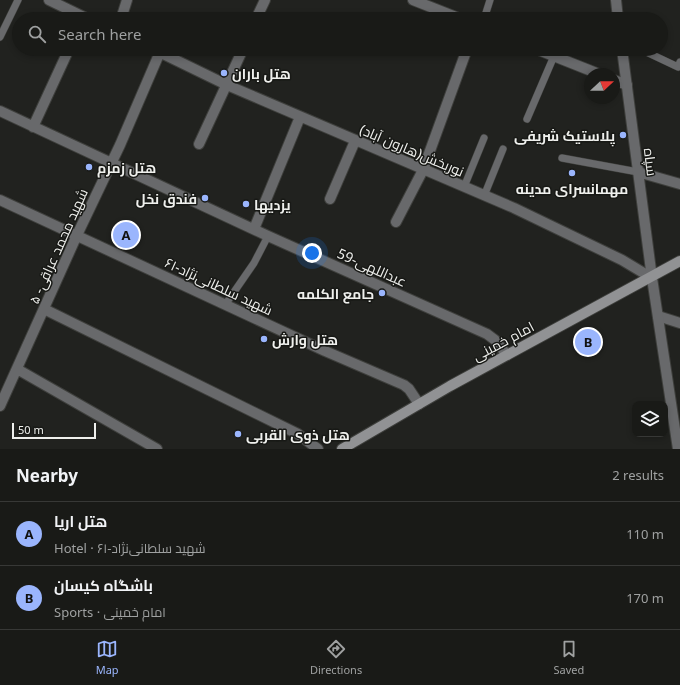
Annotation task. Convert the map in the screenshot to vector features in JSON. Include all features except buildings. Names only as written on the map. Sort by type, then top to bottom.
[{"type":"main road","name":"امام خمینی","points":[[342,449],[507,355],[652,278],[680,261]]},
{"type":"street","points":[[49,0],[72,12]]},
{"type":"street","points":[[123,12],[127,0]]},
{"type":"street","points":[[259,12],[265,0]]},
{"type":"street","points":[[616,0],[617,12]]},
{"type":"street","points":[[420,1],[445,12]]},
{"type":"street","points":[[33,127],[66,56]]},
{"type":"street","name":"شهید محمد عراقی- ۵","points":[[0,406],[120,145],[154,56]]},
{"type":"street","name":"نوربخش(هارون آباد)","points":[[166,56],[227,85],[300,117],[514,208],[622,260],[652,278]]},
{"type":"street","points":[[199,144],[240,56]]},
{"type":"street","points":[[396,222],[423,170],[464,56]]},
{"type":"street","points":[[554,56],[584,68]]},
{"type":"street","name":"سپاه","points":[[623,56],[652,278],[678,449]]},
{"type":"street","points":[[620,82],[627,85]]},
{"type":"street","name":"عبداللهی-59","points":[[0,111],[268,236],[487,334],[495,340],[507,355]]},
{"type":"street","points":[[254,229],[300,117]]},
{"type":"street","points":[[330,199],[355,141]]},
{"type":"street","points":[[638,172],[680,184]]},
{"type":"street","name":"شهید سلطانی‌نژاد-۶۱","points":[[0,200],[325,351],[404,385],[409,389],[419,404]]},
{"type":"street","points":[[44,309],[298,434],[318,449]]},
{"type":"street","points":[[658,316],[680,323]]},
{"type":"street","points":[[17,369],[158,449]]},
{"type":"lane","points":[[12,12],[18,0]]},
{"type":"lane","points":[[486,12],[490,0]]},
{"type":"lane","points":[[0,37],[12,12]]},
{"type":"lane","points":[[527,119],[554,56]]},
{"type":"lane","points":[[655,56],[678,67],[680,62]]},
{"type":"lane","points":[[464,188],[484,138]]},
{"type":"lane","points":[[484,196],[503,148]]},
{"type":"lane","points":[[562,158],[638,172]]},
{"type":"lane","points":[[225,305],[254,263],[268,236]]},
{"type":"place","name":"هتل باران","points":[[224,73]]},
{"type":"place","name":"پلاستیک شریفی","points":[[623,135]]},
{"type":"place","name":"هتل زمزم","points":[[89,167]]},
{"type":"place","name":"مهمانسرای مدینه","points":[[572,173]]},
{"type":"place","name":"فندق نخل","points":[[205,198]]},
{"type":"place","name":"یزدیها","points":[[246,204]]},
{"type":"place","name":"هتل اریا","points":[[126,235]]},
{"type":"place","name":"جامع الکلمه","points":[[382,293]]},
{"type":"place","name":"هتل وارش","points":[[264,339]]},
{"type":"place","name":"باشگاه کیسان","points":[[588,342]]},
{"type":"place","name":"هتل ذوی القربی","points":[[238,434]]}]
